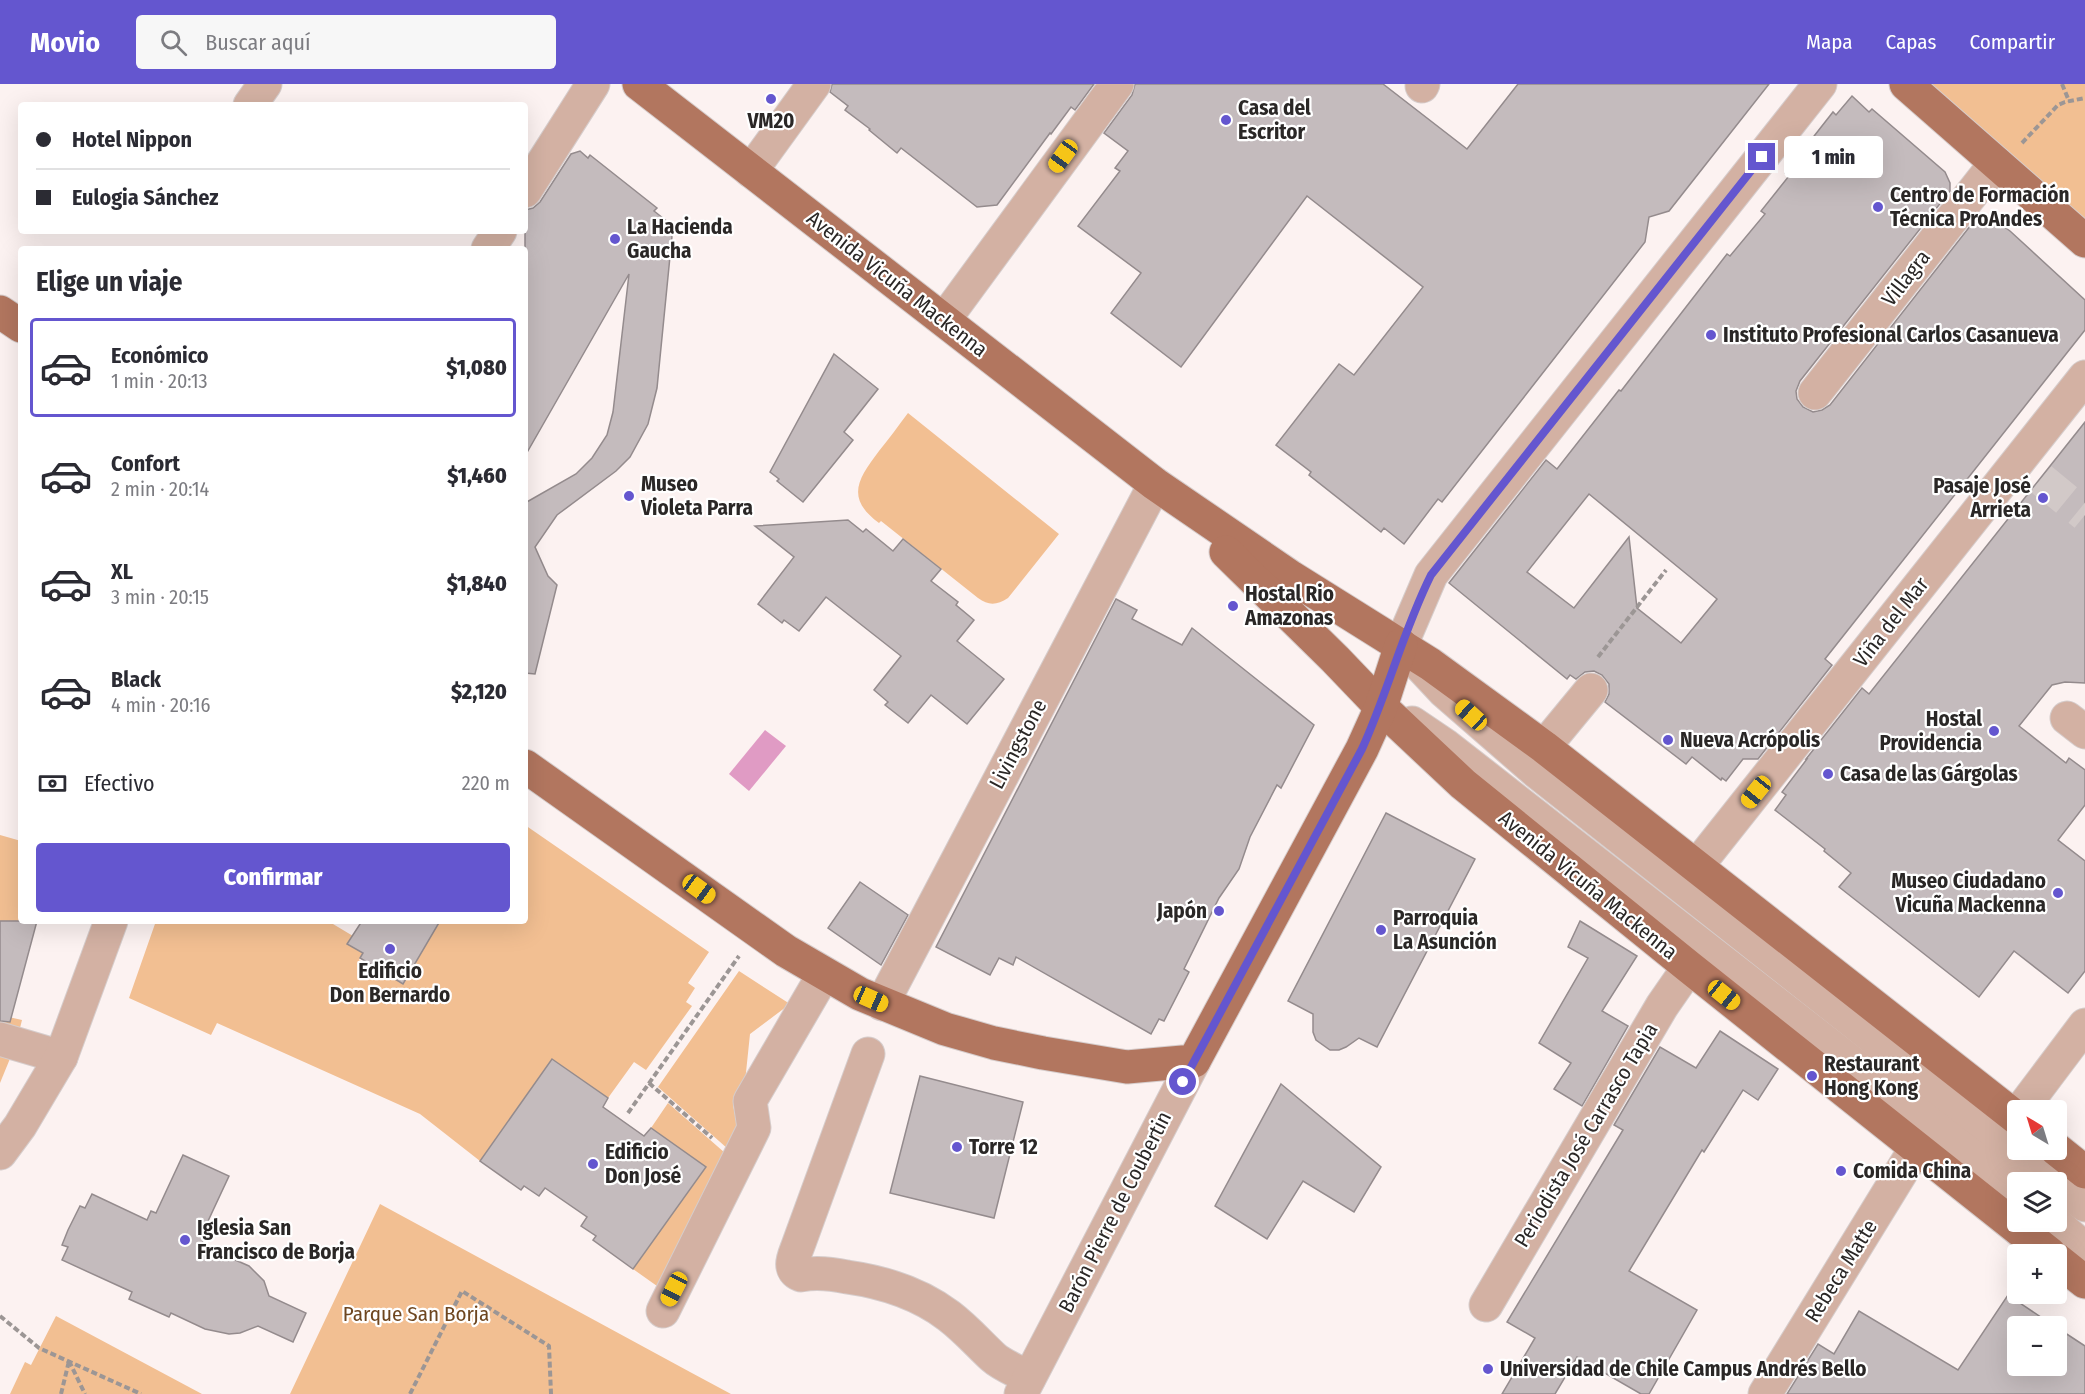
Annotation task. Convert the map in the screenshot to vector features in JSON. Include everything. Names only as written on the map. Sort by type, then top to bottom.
[{"type":"main road","name":"Avenida Vicuña Mackenna","points":[[639,84],[1155,484],[1291,577],[1449,677],[1544,747],[2007,1107]]},
{"type":"main road","points":[[1906,84],[2009,153],[2085,241]]},
{"type":"main road","points":[[0,312],[18,324]]},
{"type":"main road","name":"Avenida Vicuña Mackenna","points":[[1155,484],[1274,598],[1381,707],[1463,784],[2037,1244]]},
{"type":"main road","name":"Barón Pierre de Coubertin","points":[[1194,1061],[1354,764],[1381,707],[1401,645]]},
{"type":"main road","points":[[528,768],[757,930],[824,974],[882,1004],[945,1029],[994,1043],[1043,1053],[1127,1068],[1194,1061]]},
{"type":"main road","points":[[2067,1158],[2085,1172]]},
{"type":"main road","points":[[2067,1268],[2085,1282]]},
{"type":"street","points":[[252,102],[265,84]]},
{"type":"street","points":[[528,186],[593,84]]},
{"type":"street","points":[[751,171],[814,84]]},
{"type":"street","points":[[944,320],[1117,84]]},
{"type":"street","points":[[1820,84],[1431,575],[1401,645],[1444,691],[1537,772],[2043,1172]]},
{"type":"street","name":"Villagra","points":[[1815,393],[2009,153]]},
{"type":"street","name":"Viña del Mar","points":[[1696,867],[2030,470],[2085,376]]},
{"type":"street","name":"Livingstone","points":[[882,1004],[1155,484]]},
{"type":"street","points":[[1544,747],[1585,697]]},
{"type":"street","points":[[1381,707],[1446,746],[2007,1183]]},
{"type":"street","points":[[0,1153],[31,1109],[62,1057],[110,924]]},
{"type":"street","name":"Periodista José Carrasco Tapia","points":[[1486,1305],[1662,1006],[1689,967]]},
{"type":"street","points":[[663,1311],[754,1128],[750,1101],[824,974]]},
{"type":"street","points":[[2029,1100],[2085,1025]]},
{"type":"street","points":[[0,1040],[62,1057]]},
{"type":"street","points":[[868,1054],[792,1268],[801,1275],[836,1275],[865,1279],[920,1298],[973,1335],[1025,1386]]},
{"type":"street","name":"Barón Pierre de Coubertin","points":[[1025,1386],[1194,1061]]},
{"type":"street","name":"Rebeca Matte","points":[[1765,1394],[1916,1148]]},
{"type":"street","points":[[2067,1191],[2085,1205]]},
{"type":"street","points":[[2065,1232],[2085,1250]]},
{"type":"path","points":[[2062,84],[2069,101]]},
{"type":"path","points":[[2009,153],[2058,105],[2085,98]]},
{"type":"path","points":[[1585,697],[1586,673],[1666,570]]},
{"type":"path","points":[[628,1113],[757,930]]},
{"type":"path","points":[[649,1083],[738,1161]]},
{"type":"path","points":[[410,1394],[462,1291],[549,1346],[551,1394]]},
{"type":"path","points":[[0,1316],[39,1348],[141,1394]]},
{"type":"path","points":[[61,1394],[69,1360]]},
{"type":"path","points":[[69,1360],[85,1394]]},
{"type":"green space","points":[[1931,84],[2085,84],[2085,220]]},
{"type":"green space","points":[[908,413],[1059,534],[1008,598],[997,603],[982,601],[881,521],[879,523],[868,514],[862,505],[858,488],[865,471]]},
{"type":"green space","points":[[528,827],[709,952],[688,983],[695,988],[686,1002],[692,1006],[646,1070],[634,1062],[608,1098],[552,1059],[480,1161],[420,1114],[217,1023],[211,1035],[129,998],[155,924],[333,924],[353,936],[348,944],[363,953],[359,960],[403,983],[438,924],[528,924]]},
{"type":"green space","points":[[0,835],[18,840],[18,924],[20,924],[0,990]]},
{"type":"green space","points":[[739,971],[790,1004],[750,1034],[745,1082],[733,1105],[738,1128],[728,1149],[658,1087]]},
{"type":"green space","points":[[0,1015],[22,1020],[16,1044],[0,1083]]},
{"type":"green space","points":[[668,1103],[725,1153],[657,1286],[633,1269],[706,1167],[651,1128]]},
{"type":"green space","name":"Parque San Borja","points":[[380,1204],[690,1372],[731,1394],[290,1394]]},
{"type":"green space","points":[[56,1316],[202,1394],[10,1394],[25,1362],[31,1365]]},
{"type":"shaded area","points":[[765,730],[786,746],[749,791],[729,774]]},
{"type":"building","points":[[832,84],[1094,84],[1075,110],[1071,107],[1050,133],[997,205],[977,207],[901,148],[897,153],[845,110],[848,106],[830,92]]},
{"type":"building","points":[[1135,84],[1383,84],[1467,149],[1518,84],[1769,84],[1669,211],[1649,217],[1645,242],[1442,502],[1438,499],[1404,544],[1384,528],[1381,532],[1309,475],[1311,472],[1276,445],[1339,364],[1354,375],[1423,287],[1307,196],[1181,367],[1111,313],[1141,273],[1078,226],[1120,171],[1115,168],[1128,151],[1104,133],[1132,95]]},
{"type":"building","points":[[1852,96],[1869,112],[1872,109],[1945,172],[1950,183],[1950,191],[1800,381],[1796,391],[1797,399],[1803,407],[1813,412],[1830,405],[1978,216],[1987,215],[2010,231],[2085,300],[2085,330],[1825,659],[1832,665],[1758,759],[1743,759],[1726,781],[1722,778],[1721,780],[1692,757],[1686,764],[1605,702],[1609,694],[1609,684],[1602,675],[1594,671],[1585,672],[1576,679],[1570,675],[1567,679],[1449,583],[1546,460],[1557,469],[1619,390],[1621,391],[1727,254],[1730,256],[1765,214],[1761,211],[1789,176],[1785,173],[1833,112],[1836,115]],"holes":[[[1589,494],[1717,599],[1681,643],[1637,608],[1629,537],[1574,608],[1527,572]]]},
{"type":"building","points":[[580,151],[588,158],[590,155],[657,208],[654,211],[673,226],[657,388],[648,424],[630,457],[616,471],[557,515],[535,547],[548,576],[557,585],[535,674],[528,673],[528,501],[576,474],[592,458],[607,435],[613,412],[629,274],[528,451],[528,246],[525,246],[525,234],[528,234],[528,209],[540,202],[571,154]]},
{"type":"building","points":[[834,354],[878,389],[844,432],[853,440],[803,502],[777,481],[779,479],[770,472]]},
{"type":"building","points":[[2085,422],[2085,683],[2065,682],[2052,685],[2019,726],[2066,763],[2069,758],[2085,770],[2085,805],[2058,840],[2085,861],[2085,971],[2068,993],[2014,951],[1979,997],[1839,887],[1851,873],[1824,851],[1825,849],[1775,810],[1786,795],[1782,792],[1862,688],[1869,694]]},
{"type":"building","points":[[848,520],[863,532],[866,529],[893,551],[903,539],[941,569],[931,581],[958,602],[956,605],[974,620],[957,641],[1004,679],[967,724],[931,695],[908,723],[885,705],[888,702],[874,690],[901,656],[826,597],[799,631],[784,620],[782,623],[758,604],[794,557],[755,526]]},
{"type":"building","points":[[1116,599],[1137,610],[1132,619],[1182,645],[1192,628],[1314,725],[1281,788],[1277,785],[1250,837],[1239,869],[1219,898],[1184,969],[1189,972],[1164,1021],[1159,1019],[1151,1034],[1016,957],[1013,965],[999,958],[990,975],[936,947]]},
{"type":"building","name":"Parroquia La Asunción","points":[[1386,813],[1475,859],[1377,1047],[1359,1038],[1339,1050],[1330,1050],[1316,1040],[1313,1032],[1313,1014],[1288,1001]]},
{"type":"building","points":[[860,882],[908,915],[881,965],[828,928]]},
{"type":"building","points":[[0,921],[36,924],[10,1022],[0,1021]]},
{"type":"building","points":[[1580,921],[1637,956],[1602,1011],[1628,1026],[1582,1106],[1554,1089],[1571,1063],[1539,1043],[1588,958],[1568,947]]},
{"type":"building","name":"Edificio Don Bernardo","points":[[360,924],[438,924],[403,984],[360,958],[363,953],[347,944]]},
{"type":"building","points":[[1720,1031],[1778,1069],[1758,1100],[1743,1090],[1704,1152],[1702,1150],[1629,1271],[1697,1310],[1649,1394],[1641,1394],[1577,1357],[1555,1394],[1502,1394],[1535,1338],[1507,1322],[1623,1130],[1614,1125],[1660,1047],[1696,1068]]},
{"type":"building","name":"Edificio Don José","points":[[552,1059],[608,1098],[603,1107],[644,1136],[651,1128],[706,1167],[633,1269],[593,1240],[596,1236],[581,1226],[587,1217],[545,1188],[539,1196],[524,1186],[521,1190],[480,1161]]},
{"type":"building","name":"Torre 12","points":[[920,1076],[1023,1102],[994,1218],[890,1193]]},
{"type":"building","points":[[1281,1084],[1381,1167],[1354,1212],[1303,1181],[1267,1239],[1215,1206]]},
{"type":"building","points":[[183,1155],[229,1176],[202,1234],[205,1236],[201,1245],[249,1266],[264,1281],[269,1296],[306,1313],[293,1342],[258,1326],[240,1333],[229,1334],[205,1329],[171,1313],[169,1317],[129,1299],[132,1292],[62,1260],[68,1247],[62,1245],[68,1230],[80,1206],[85,1208],[92,1194],[147,1220],[151,1211],[156,1213]]},
{"type":"building","points":[[2007,1296],[2007,1304],[2021,1304],[2039,1316],[2007,1316],[2007,1376],[2067,1376],[2067,1334],[2085,1346],[2085,1394],[1787,1394],[1818,1344],[1834,1354],[1859,1311],[1958,1370]]},
{"type":"tunnel","points":[[2041,479],[2085,515]]},
{"type":"place","name":"VM20","points":[[771,99]]},
{"type":"place","name":"Casa del Escritor","points":[[1226,120]]},
{"type":"place","name":"Centro de Formación Técnica ProAndes","points":[[1878,207]]},
{"type":"place","name":"La Hacienda Gaucha","points":[[615,239]]},
{"type":"place","name":"Instituto Profesional Carlos Casanueva","points":[[1711,335]]},
{"type":"place","name":"Museo Violeta Parra","points":[[629,496]]},
{"type":"place","name":"Pasaje José Arrieta","points":[[2043,498]]},
{"type":"place","name":"Hostal Rio Amazonas","points":[[1233,606]]},
{"type":"place","name":"Hostal Providencia","points":[[1994,731]]},
{"type":"place","name":"Nueva Acrópolis","points":[[1668,740]]},
{"type":"place","name":"Casa de las Gárgolas","points":[[1828,774]]},
{"type":"place","name":"Museo Ciudadano Vicuña Mackenna","points":[[2058,893]]},
{"type":"place","name":"Japón","points":[[1219,911]]},
{"type":"place","name":"Parroquia La Asunción","points":[[1381,930]]},
{"type":"place","name":"Edificio Don Bernardo","points":[[390,949]]},
{"type":"place","name":"Restaurant Hong Kong","points":[[1812,1076]]},
{"type":"place","name":"Torre 12","points":[[957,1147]]},
{"type":"place","name":"Edificio Don José","points":[[593,1164]]},
{"type":"place","name":"Comida China","points":[[1841,1171]]},
{"type":"place","name":"Iglesia San Francisco de Borja","points":[[185,1240]]},
{"type":"place","name":"Universidad de Chile Campus Andrés Bello","points":[[1488,1369]]},
{"type":"route","points":[[1183,1082],[1362,749],[1381,707],[1401,645],[1431,575],[1762,157]]}]
